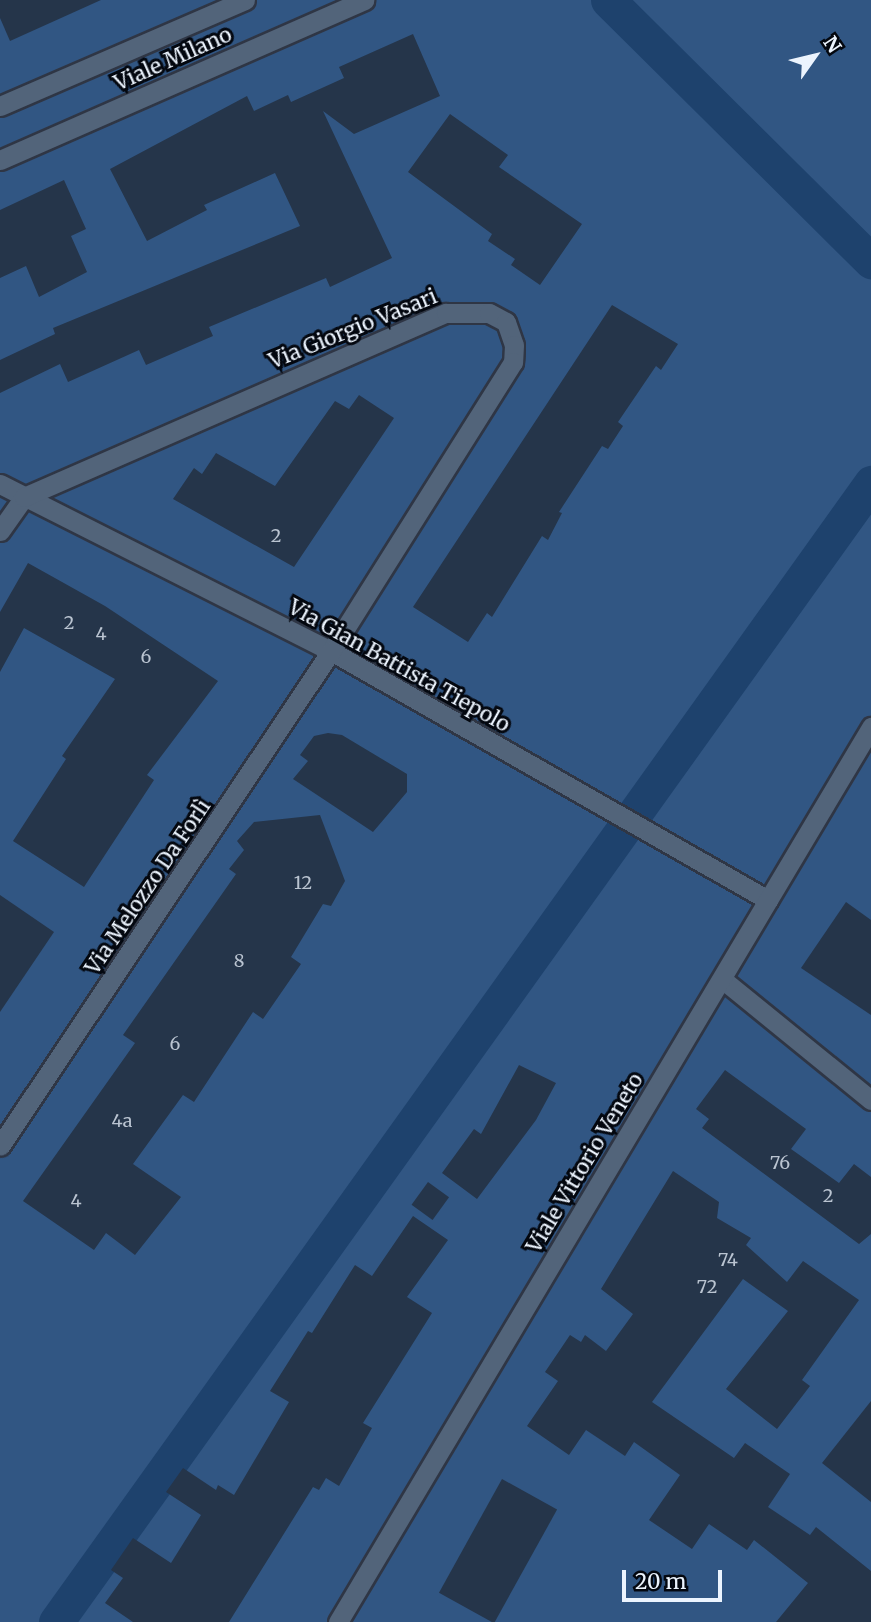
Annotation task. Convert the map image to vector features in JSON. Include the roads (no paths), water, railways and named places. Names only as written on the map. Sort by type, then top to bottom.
[{"type":"street","name":"Viale Milano","points":[[0,106],[245,0]]},
{"type":"street","name":"Viale Milano","points":[[0,160],[364,0]]},
{"type":"street","name":"Via Giorgio Vasari","points":[[23,497],[446,313],[489,313],[506,322],[514,345],[513,362],[331,651]]},
{"type":"street","name":"Via Gian Battista Tiepolo","points":[[0,484],[331,651],[575,793],[768,900]]},
{"type":"street","points":[[0,531],[23,497]]},
{"type":"street","name":"Via Melozzo Da Forlì","points":[[0,1146],[331,651]]},
{"type":"street","name":"Viale Vittorio Veneto","points":[[338,1622],[871,727]]},
{"type":"street","points":[[722,979],[871,1100]]},
{"type":"waterway","points":[[608,0],[871,261]]},
{"type":"waterway","points":[[56,1622],[871,483]]}]
